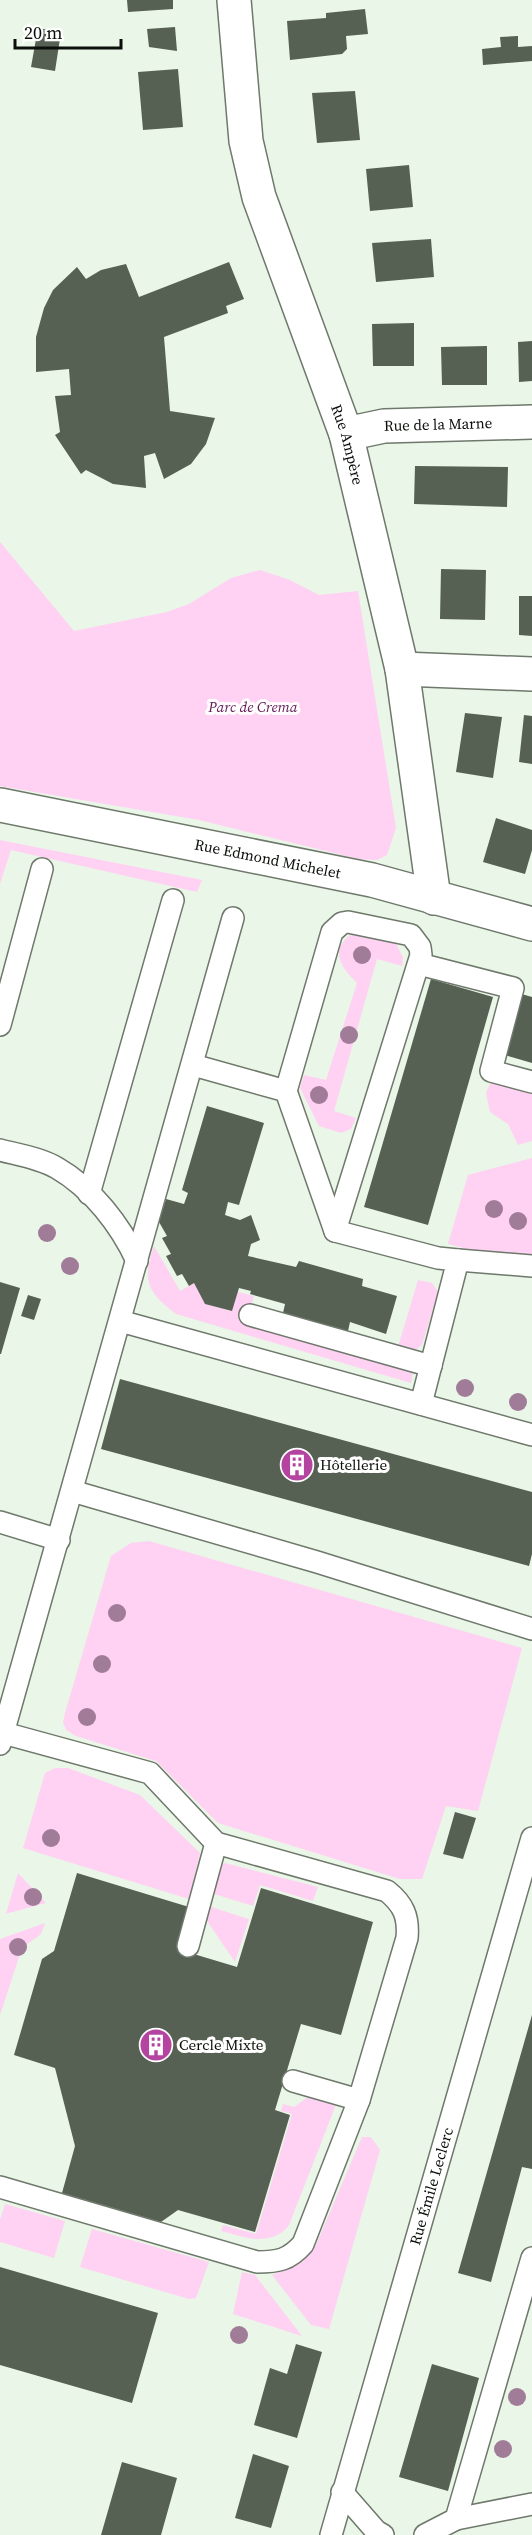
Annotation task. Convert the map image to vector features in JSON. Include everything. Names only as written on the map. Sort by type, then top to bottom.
[{"type":"street","name":"Rue Ampère","points":[[234,0],[246,141],[259,197],[346,434],[402,669],[434,898]]},
{"type":"street","name":"Rue de la Marne","points":[[346,434],[384,426],[532,422]]},
{"type":"street","points":[[402,669],[532,674]]},
{"type":"street","name":"Rue Edmond Michelet","points":[[0,805],[360,878],[532,924]]},
{"type":"lane","points":[[0,1025],[42,869]]},
{"type":"lane","points":[[89,1194],[173,900]]},
{"type":"lane","points":[[0,2187],[256,2262],[284,2260],[303,2244],[359,2100],[407,1938],[406,1915],[399,1901],[387,1891],[216,1843],[150,1773],[1,1736],[59,1540],[233,918]]},
{"type":"lane","points":[[348,922],[411,935],[420,947],[419,964],[335,1231],[286,1091],[330,939],[337,927],[348,922]]},
{"type":"lane","points":[[419,964],[513,988],[491,1071],[532,1082]]},
{"type":"lane","points":[[193,1065],[286,1091]]},
{"type":"lane","points":[[0,1150],[58,1168],[89,1194],[118,1226],[137,1262]]},
{"type":"lane","points":[[335,1231],[438,1258],[532,1266]]},
{"type":"lane","points":[[421,1404],[458,1260]]},
{"type":"lane","points":[[250,1315],[431,1366]]},
{"type":"lane","points":[[120,1321],[532,1435]]},
{"type":"lane","points":[[72,1491],[317,1562],[532,1629]]},
{"type":"lane","points":[[0,1522],[59,1540]]},
{"type":"lane","name":"Rue Émile Leclerc","points":[[331,2535],[532,1838]]},
{"type":"lane","points":[[188,1946],[216,1843]]},
{"type":"lane","points":[[293,2081],[359,2100]]},
{"type":"lane","points":[[456,2519],[532,2258]]},
{"type":"lane","points":[[342,2492],[376,2531],[383,2535]]},
{"type":"lane","points":[[425,2535],[456,2519],[532,2504]]},
{"type":"green space","name":"Parc de Crema","points":[[0,542],[74,631],[167,612],[189,604],[231,578],[260,570],[290,580],[319,595],[358,591],[396,828],[387,855],[377,860],[359,859],[199,820],[0,786]]},
{"type":"green space","points":[[0,840],[202,880],[197,892],[11,850],[0,884]]},
{"type":"green space","points":[[353,933],[395,942],[403,957],[402,966],[377,959],[334,1111],[356,1118],[351,1129],[341,1133],[319,1126],[300,1088],[304,1075],[326,1080],[357,983],[346,971],[339,952],[341,945]]},
{"type":"green space","points":[[492,1079],[532,1087],[532,1141],[518,1145],[508,1124],[490,1112],[486,1093]]},
{"type":"green space","points":[[532,1158],[532,1258],[491,1255],[448,1244],[468,1175]]},
{"type":"green space","points":[[154,1246],[180,1291],[194,1283],[205,1304],[231,1311],[238,1292],[254,1296],[246,1323],[413,1372],[411,1383],[176,1314],[159,1299],[150,1285],[148,1268]]},
{"type":"green space","points":[[418,1280],[432,1283],[438,1292],[422,1345],[414,1351],[398,1347]]},
{"type":"green space","points":[[149,1541],[522,1648],[478,1811],[446,1806],[422,1879],[400,1879],[218,1823],[156,1761],[76,1736],[66,1730],[63,1722],[65,1713],[111,1556],[131,1543]]},
{"type":"green space","points":[[55,1768],[68,1768],[140,1795],[200,1853],[189,1899],[23,1848],[45,1773]]},
{"type":"green space","points":[[225,1863],[318,1887],[313,1901],[260,1885],[253,1906],[211,1893],[220,1866]]},
{"type":"green space","points":[[18,1873],[46,1903],[6,1914]]},
{"type":"green space","points":[[205,1905],[249,1919],[235,1962],[203,1915]]},
{"type":"green space","points":[[45,1923],[41,1934],[22,1948],[0,2015],[0,1939]]},
{"type":"green space","points":[[311,2095],[337,2102],[289,2225],[282,2232],[266,2239],[248,2238],[221,2231],[223,2225],[256,2234],[292,2114],[281,2111],[283,2104],[294,2107]]},
{"type":"green space","points":[[362,2137],[371,2137],[380,2150],[329,2329],[311,2325],[272,2275],[302,2262],[316,2245]]},
{"type":"green space","points":[[5,2204],[65,2221],[54,2258],[0,2242],[0,2220]]},
{"type":"green space","points":[[92,2229],[209,2262],[196,2298],[189,2299],[80,2267]]},
{"type":"green space","points":[[242,2272],[255,2275],[302,2336],[233,2314]]},
{"type":"building","points":[[127,0],[173,0],[173,9],[128,12]]},
{"type":"building","points":[[365,9],[368,34],[346,36],[347,49],[342,54],[290,60],[287,21],[326,18],[326,13]]},
{"type":"building","points":[[175,27],[177,51],[149,47],[147,29]]},
{"type":"building","points":[[38,28],[61,32],[55,71],[31,67]]},
{"type":"building","points":[[518,36],[518,47],[532,46],[532,61],[483,65],[482,49],[501,47],[500,37]]},
{"type":"building","points":[[178,69],[183,127],[143,130],[138,72]]},
{"type":"building","points":[[355,91],[360,140],[317,143],[312,93]]},
{"type":"building","points":[[409,165],[413,207],[370,211],[366,169]]},
{"type":"building","points":[[431,239],[434,277],[376,282],[372,243]]},
{"type":"building","points":[[229,262],[244,299],[226,306],[228,313],[164,337],[170,411],[215,418],[206,444],[191,464],[164,479],[155,453],[144,456],[146,488],[113,484],[86,470],[81,474],[55,435],[60,432],[55,396],[71,395],[69,369],[36,372],[36,337],[44,308],[53,290],[77,267],[86,279],[101,270],[126,264],[139,297]]},
{"type":"building","points":[[414,323],[414,366],[373,366],[372,324]]},
{"type":"building","points":[[532,341],[532,381],[519,382],[518,342]]},
{"type":"building","points":[[487,346],[487,385],[442,385],[441,347]]},
{"type":"building","points":[[415,466],[508,467],[507,507],[414,504]]},
{"type":"building","points":[[441,569],[486,570],[485,620],[440,619]]},
{"type":"building","points":[[519,596],[532,596],[532,636],[519,635]]},
{"type":"building","points":[[465,713],[502,717],[493,778],[456,772]]},
{"type":"building","points":[[524,715],[532,716],[532,764],[519,762]]},
{"type":"building","points":[[496,818],[532,830],[532,850],[525,874],[483,862]]},
{"type":"building","points":[[431,979],[493,997],[428,1225],[364,1207]]},
{"type":"building","points":[[518,993],[532,997],[532,1063],[501,1054]]},
{"type":"building","points":[[207,1106],[264,1123],[239,1205],[228,1202],[225,1215],[240,1220],[251,1215],[260,1240],[251,1244],[248,1256],[296,1267],[299,1261],[363,1279],[362,1286],[397,1296],[386,1334],[350,1322],[348,1331],[283,1313],[285,1304],[250,1294],[251,1291],[239,1288],[232,1311],[205,1304],[194,1283],[189,1286],[182,1274],[177,1276],[166,1256],[171,1254],[162,1238],[167,1236],[159,1222],[166,1199],[184,1204],[188,1193],[182,1190]]},
{"type":"building","points":[[0,1282],[20,1288],[1,1354],[0,1354]]},
{"type":"building","points":[[28,1295],[41,1299],[34,1320],[21,1316]]},
{"type":"building","name":"Hôtellerie","points":[[120,1379],[532,1492],[532,1554],[529,1566],[101,1449]]},
{"type":"building","points":[[455,1812],[476,1818],[463,1859],[443,1854]]},
{"type":"building","name":"Cercle Mixte","points":[[77,1873],[189,1907],[177,1949],[237,1967],[261,1888],[373,1922],[341,2035],[301,2024],[275,2110],[290,2115],[255,2232],[178,2210],[161,2222],[62,2193],[75,2146],[55,2068],[14,2055],[42,1959],[54,1951]]},
{"type":"building","points":[[532,2015],[532,2169],[522,2167],[491,2282],[458,2273]]},
{"type":"building","points":[[0,2267],[158,2313],[132,2403],[0,2365]]},
{"type":"building","points":[[296,2344],[322,2352],[297,2438],[254,2425],[270,2368],[287,2374]]},
{"type":"building","points":[[432,2364],[479,2378],[448,2491],[399,2477]]},
{"type":"building","points":[[253,2454],[289,2466],[271,2528],[235,2518]]},
{"type":"building","points":[[122,2462],[177,2478],[161,2535],[101,2535]]},
{"type":"place","name":"Hôtellerie","points":[[297,1465]]},
{"type":"place","name":"Cercle Mixte","points":[[156,2045]]}]
